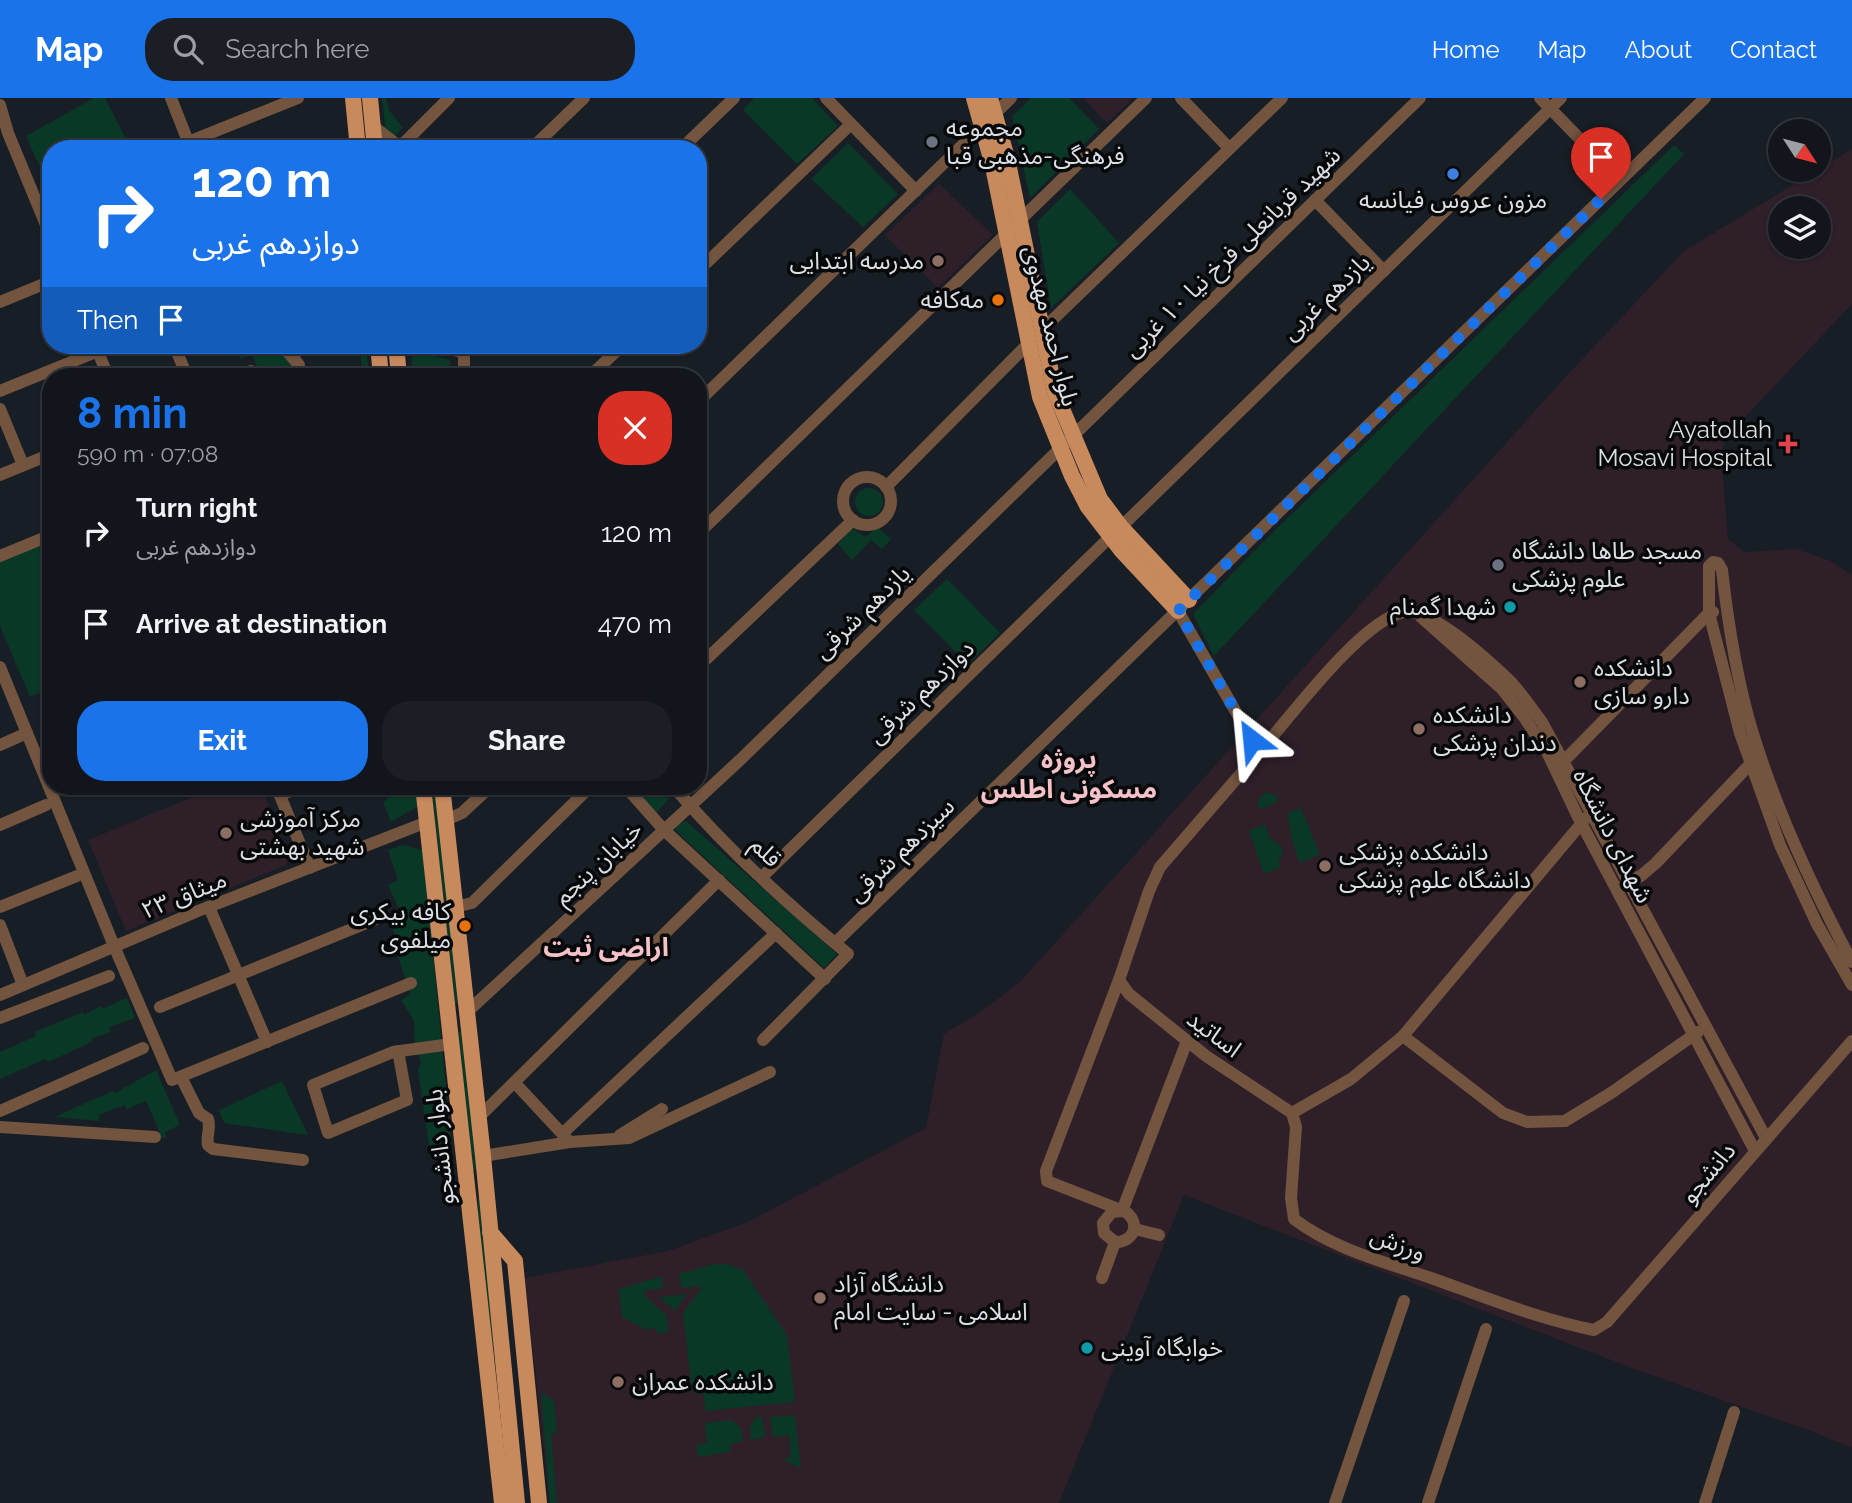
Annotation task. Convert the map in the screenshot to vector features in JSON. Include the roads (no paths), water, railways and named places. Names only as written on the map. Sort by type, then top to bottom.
[{"type":"main road","points":[[353,98],[357,140]]},
{"type":"main road","points":[[370,98],[374,140]]},
{"type":"main road","name":"بلوار احمد مهدوی","points":[[974,98],[989,113],[1007,158],[1041,331],[1068,441],[1072,476],[1087,507],[1116,532],[1184,605]]},
{"type":"main road","name":"بلوار احمد مهدوی","points":[[989,113],[1006,234],[1040,397],[1068,441]]},
{"type":"main road","name":"بلوار دانشجو","points":[[424,795],[502,1503]]},
{"type":"main road","name":"بلوار دانشجو","points":[[443,795],[483,1156],[517,1503]]},
{"type":"main road","points":[[448,1016],[467,1012]]},
{"type":"main road","points":[[467,1190],[486,1187]]},
{"type":"main road","points":[[490,1232],[515,1261],[539,1503]]},
{"type":"street","points":[[3,98],[1,112],[42,214]]},
{"type":"street","points":[[171,98],[188,140]]},
{"type":"street","points":[[204,140],[299,98]]},
{"type":"street","points":[[407,140],[449,98]]},
{"type":"street","points":[[540,140],[583,98]]},
{"type":"street","points":[[690,140],[734,98]]},
{"type":"street","points":[[826,98],[916,191]]},
{"type":"street","points":[[707,393],[916,191],[989,113],[1011,98]]},
{"type":"street","points":[[1019,221],[1146,98]]},
{"type":"street","points":[[1181,98],[1229,148]]},
{"type":"street","points":[[1041,331],[1282,98]]},
{"type":"street","name":"شهید قربانعلی فرخ نیا ۱۰ غربی","points":[[1068,441],[1420,98]]},
{"type":"street","points":[[1540,98],[1612,172]]},
{"type":"street","name":"یازدهم غربی","points":[[1116,532],[1561,98]]},
{"type":"street","name":"سیزدهم شرقی","points":[[835,943],[1705,98]]},
{"type":"street","points":[[707,262],[851,124]]},
{"type":"street","points":[[373,126],[390,140]]},
{"type":"street","points":[[1315,200],[1384,271]]},
{"type":"street","points":[[707,525],[1006,234]]},
{"type":"street","points":[[0,302],[42,285]]},
{"type":"street","points":[[886,487],[1028,344]]},
{"type":"street","points":[[51,368],[83,354]]},
{"type":"street","points":[[290,354],[299,365]]},
{"type":"street","points":[[599,368],[613,354]]},
{"type":"street","points":[[0,391],[42,372]]},
{"type":"street","points":[[0,409],[23,465]]},
{"type":"street","name":"یازدهم شرقی","points":[[707,790],[1068,441]]},
{"type":"street","points":[[0,475],[42,458]]},
{"type":"street","points":[[870,478],[886,487],[891,498],[886,516],[870,525],[853,520],[845,511],[843,498],[853,482],[870,478]]},
{"type":"street","points":[[707,658],[853,520]]},
{"type":"street","name":"دوازدهم شرقی","points":[[762,877],[1116,532]]},
{"type":"street","points":[[0,556],[42,540]]},
{"type":"street","points":[[1731,671],[1709,613],[1709,566],[1713,562],[1718,563],[1722,570],[1731,671],[1740,733],[1756,758],[1852,961]]},
{"type":"street","points":[[1184,605],[1252,740]]},
{"type":"street","points":[[1560,766],[1709,613],[1726,608]]},
{"type":"street","name":"شهدای دانشگاه","points":[[1119,980],[1149,891],[1160,867],[1314,687],[1354,645],[1379,623],[1405,612],[1418,614],[1502,689],[1560,766],[1586,818],[1616,889],[1755,1151]]},
{"type":"street","points":[[0,669],[6,696],[27,733],[42,770]]},
{"type":"street","points":[[0,745],[27,733]]},
{"type":"street","points":[[1616,889],[1656,863],[1756,758]]},
{"type":"street","points":[[1756,758],[1780,845],[1817,924],[1852,985]]},
{"type":"street","points":[[52,795],[114,946],[177,1079],[199,1113],[208,1119],[208,1145],[213,1149],[303,1160]]},
{"type":"street","points":[[280,795],[310,868]]},
{"type":"street","points":[[446,820],[462,813],[481,795]]},
{"type":"street","points":[[455,907],[472,903],[583,795]]},
{"type":"street","points":[[633,795],[664,830],[825,979]]},
{"type":"street","name":"قلم","points":[[681,795],[762,877],[835,943]]},
{"type":"street","name":"یازدهم شرقی","points":[[664,830],[702,795]]},
{"type":"street","points":[[0,825],[46,805]]},
{"type":"street","points":[[1292,1113],[1351,1079],[1403,1037],[1586,818]]},
{"type":"street","name":"شهدای دانشگاه","points":[[1586,818],[1629,883],[1766,1138]]},
{"type":"street","name":"میثاق ۲۳","points":[[0,995],[209,907],[427,822]]},
{"type":"street","name":"خیابان پنجم","points":[[467,1012],[664,830]]},
{"type":"street","points":[[0,907],[77,876]]},
{"type":"street","points":[[478,1117],[719,880]]},
{"type":"street","points":[[209,907],[267,1042]]},
{"type":"street","points":[[160,1007],[374,920]]},
{"type":"street","points":[[0,925],[23,985]]},
{"type":"street","points":[[566,1138],[776,933]]},
{"type":"street","points":[[763,1040],[848,954],[835,943]]},
{"type":"street","points":[[47,975],[54,997]]},
{"type":"street","points":[[0,1018],[109,976]]},
{"type":"street","points":[[1119,980],[1046,1171],[1047,1181],[1122,1211],[1132,1217],[1135,1228],[1128,1240],[1115,1242],[1104,1233],[1103,1223],[1108,1215],[1122,1211]]},
{"type":"street","name":"اساتید","points":[[1119,980],[1129,993],[1206,1056],[1292,1113]]},
{"type":"street","points":[[177,1079],[411,983]]},
{"type":"street","points":[[1403,1037],[1503,1113],[1527,1122],[1564,1121],[1611,1093],[1706,1027]]},
{"type":"street","points":[[1122,1211],[1188,1041]]},
{"type":"street","name":"دانشجو","points":[[1594,1330],[1607,1322],[1852,1041]]},
{"type":"street","points":[[398,1051],[407,1100],[328,1133],[313,1085],[398,1051],[451,1044]]},
{"type":"street","points":[[0,1111],[143,1048]]},
{"type":"street","points":[[483,1156],[566,1138],[629,1138],[770,1072]]},
{"type":"street","points":[[515,1083],[566,1138]]},
{"type":"street","points":[[614,1139],[662,1108]]},
{"type":"street","name":"ورزش","points":[[1292,1113],[1296,1127],[1291,1198],[1294,1219],[1314,1234],[1557,1323],[1594,1330]]},
{"type":"street","points":[[0,1127],[155,1137]]},
{"type":"street","points":[[1135,1228],[1158,1236]]},
{"type":"street","points":[[1101,1278],[1115,1242]]},
{"type":"street","points":[[1335,1503],[1404,1301]]},
{"type":"street","points":[[1428,1503],[1486,1329]]},
{"type":"street","points":[[1705,1503],[1734,1412]]},
{"type":"place","name":"مجموعه فرهنگی-مذهبی قبا","points":[[932,142]]},
{"type":"place","name":"مزون عروس فیانسه","points":[[1453,174]]},
{"type":"place","name":"مدرسه ابتدایی","points":[[938,261]]},
{"type":"place","name":"مه‌کافه","points":[[998,300]]},
{"type":"place","name":"Ayatollah Mosavi Hospital","points":[[1788,444]]},
{"type":"place","name":"مسجد طاها دانشگاه علوم پزشکی","points":[[1498,565]]},
{"type":"place","name":"شهدا گمنام","points":[[1510,607]]},
{"type":"place","name":"دانشکده دارو سازی","points":[[1580,682]]},
{"type":"place","name":"دانشکده دندان پزشکی","points":[[1419,729]]},
{"type":"place","name":"مرکز آموزشی شهید بهشتی","points":[[226,833]]},
{"type":"place","name":"دانشکده پزشکی دانشگاه علوم پزشکی","points":[[1325,866]]},
{"type":"place","name":"کافه بیکری میلفوی","points":[[465,926]]},
{"type":"place","name":"دانشگاه آزاد اسلامی - سایت امام","points":[[820,1298]]},
{"type":"place","name":"خوابگاه آوینی","points":[[1087,1348]]},
{"type":"place","name":"دانشکده عمران","points":[[618,1382]]},
{"type":"district","name":"پروژه مسکونی اطلس","points":[[1069,774]]},
{"type":"district","name":"اراضی ثبت","points":[[606,947]]}]
